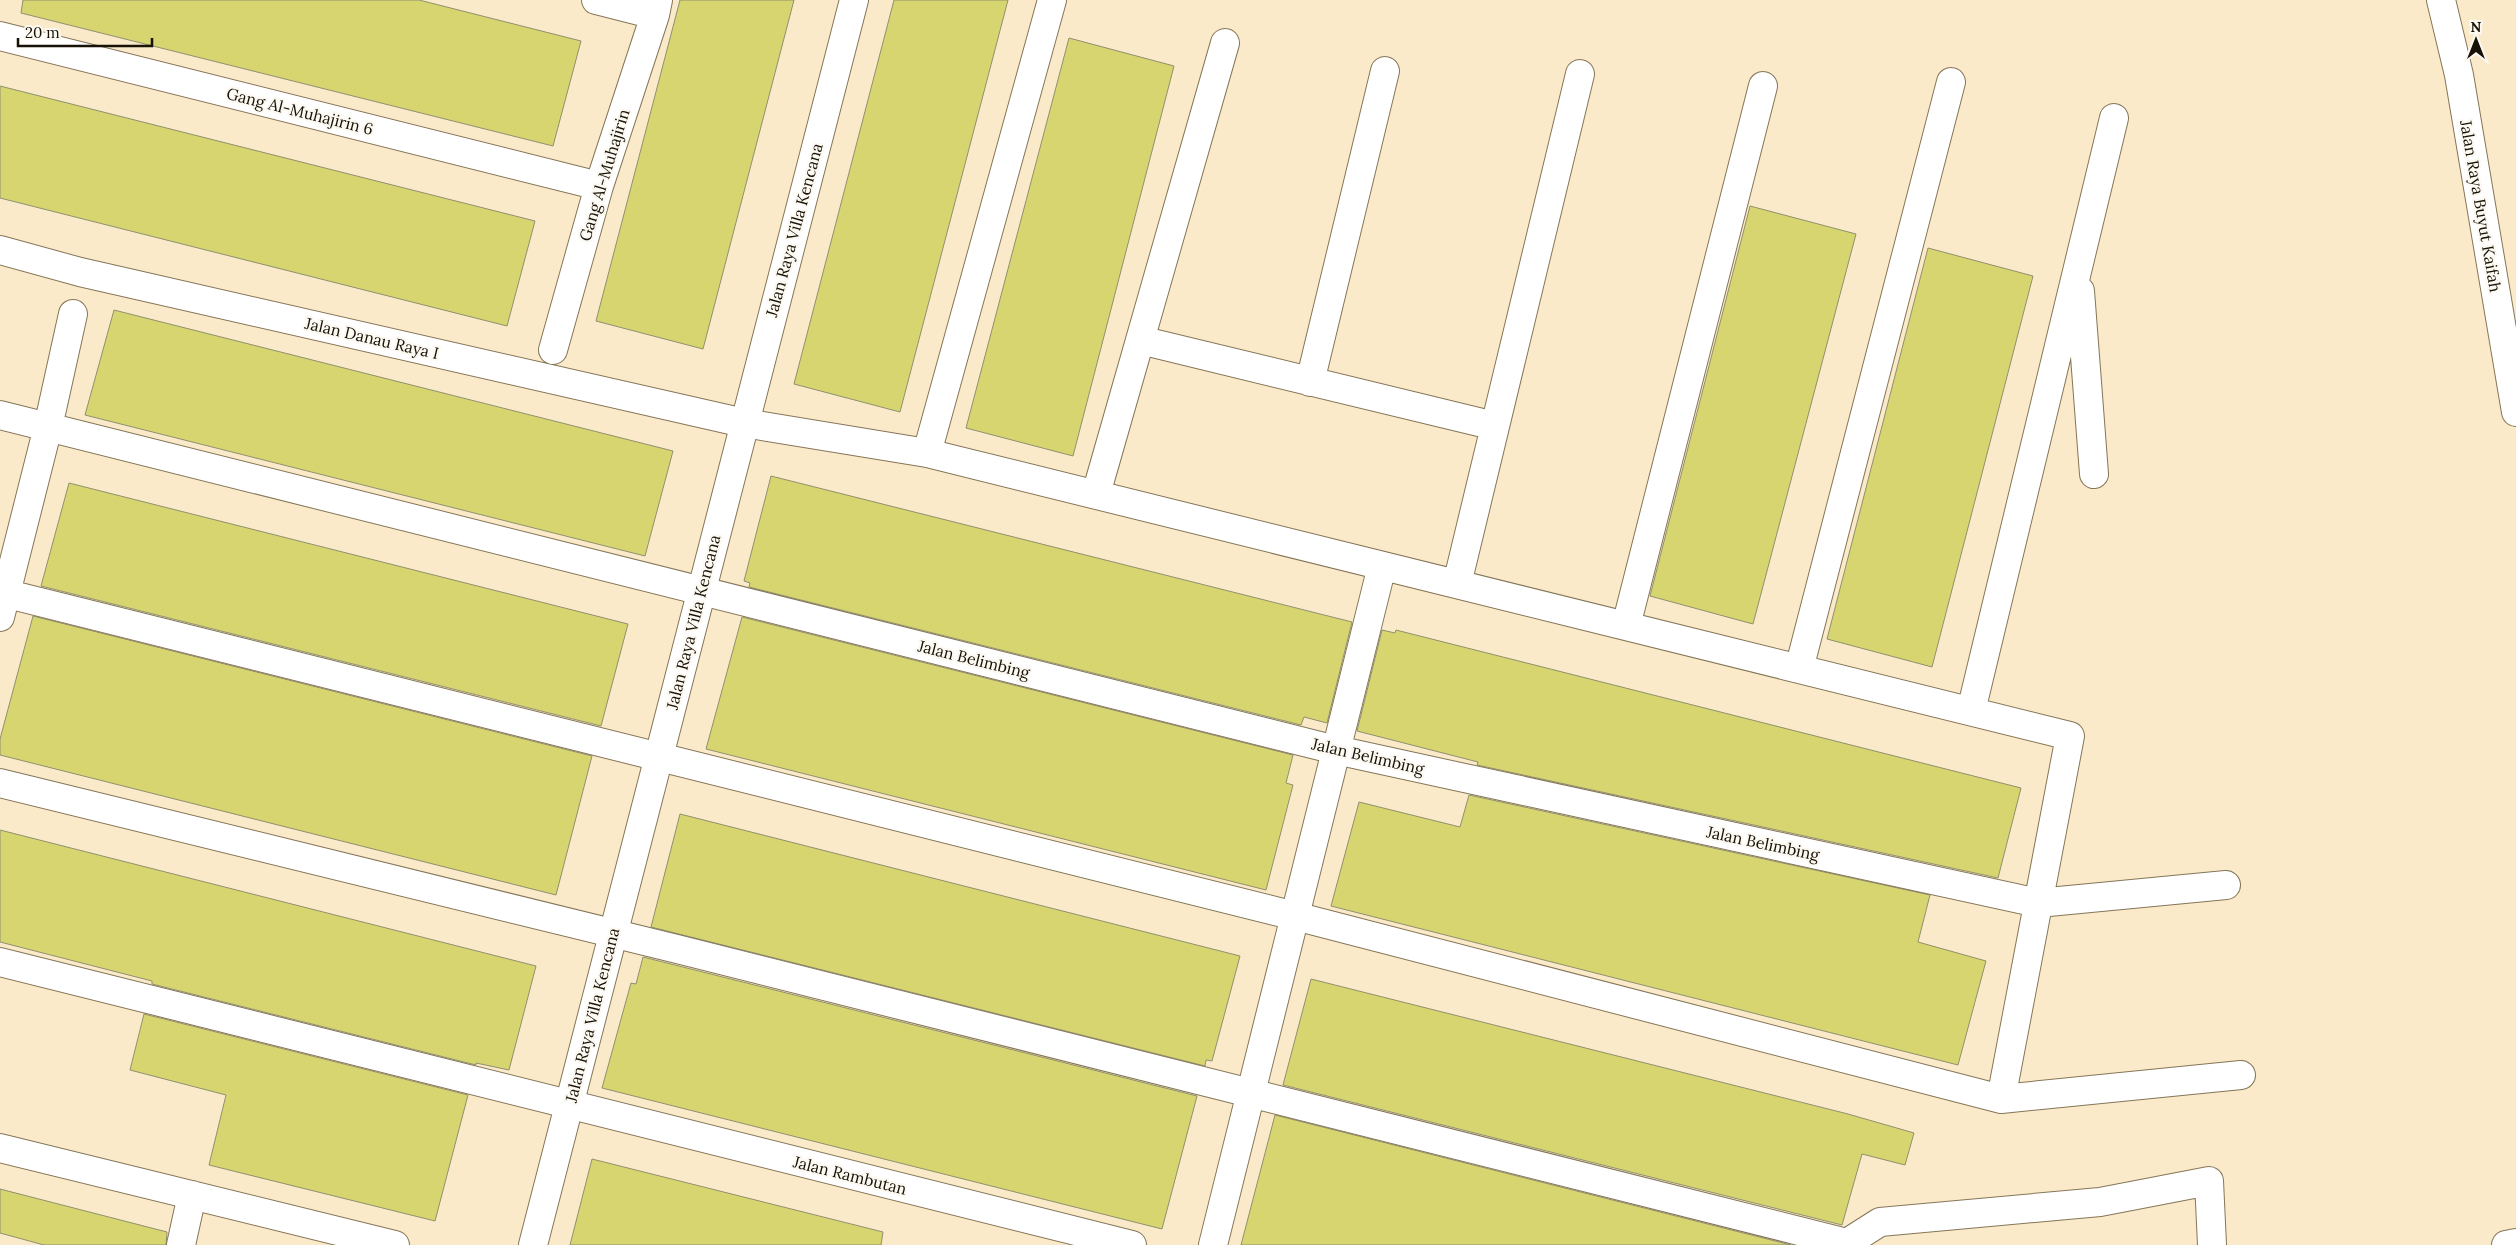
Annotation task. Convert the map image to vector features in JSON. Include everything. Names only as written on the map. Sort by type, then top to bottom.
[{"type":"street","points":[[596,0],[656,7]]},
{"type":"street","name":"Jalan Raya Villa Kencana","points":[[533,1245],[854,0]]},
{"type":"street","points":[[927,453],[1052,0]]},
{"type":"street","name":"Jalan Raya Buyut Kaifah","points":[[2442,0],[2459,75],[2516,412]]},
{"type":"street","name":"Gang Al-Muhajirin","points":[[553,350],[600,186],[656,7]]},
{"type":"street","name":"Gang Al-Muhajirin 6","points":[[0,36],[600,186]]},
{"type":"street","points":[[1096,494],[1225,43]]},
{"type":"street","points":[[1310,382],[1385,70]]},
{"type":"street","points":[[1457,584],[1580,74]]},
{"type":"street","points":[[1799,669],[1951,82]]},
{"type":"street","points":[[1626,626],[1763,86]]},
{"type":"street","points":[[1971,711],[2114,118]]},
{"type":"street","name":"Jalan Danau Raya I","points":[[0,250],[80,272],[744,423],[927,453],[2070,736],[2038,903]]},
{"type":"street","points":[[2078,266],[2094,474]]},
{"type":"street","points":[[74,314],[48,427],[2,601],[658,757],[1295,916],[2001,1099],[2241,1075]]},
{"type":"street","points":[[1140,340],[1495,426]]},
{"type":"street","name":"Jalan Belimbing","points":[[0,415],[1336,750],[2038,903],[2226,885]]},
{"type":"street","points":[[1213,1245],[1382,566]]},
{"type":"street","points":[[0,783],[613,935],[697,954],[1847,1243],[1880,1222],[2100,1202],[2209,1181],[2212,1245]]},
{"type":"street","points":[[2001,1099],[2038,903]]},
{"type":"street","name":"Jalan Rambutan","points":[[0,962],[1132,1245]]},
{"type":"street","points":[[0,1148],[396,1245]]},
{"type":"street","points":[[181,1245],[192,1195]]},
{"type":"street","points":[[2506,1245],[2516,1243]]},
{"type":"building","points":[[23,0],[419,0],[581,41],[553,146],[21,13]]},
{"type":"building","points":[[680,0],[794,0],[703,349],[596,321]]},
{"type":"building","points":[[894,0],[1008,0],[900,412],[794,384]]},
{"type":"building","points":[[1069,38],[1174,66],[1073,456],[966,428]]},
{"type":"building","points":[[0,86],[535,221],[507,326],[0,198]]},
{"type":"building","points":[[1750,206],[1856,234],[1753,624],[1650,596]]},
{"type":"building","points":[[1928,248],[2033,276],[1932,667],[1827,639]]},
{"type":"building","points":[[114,310],[673,451],[645,556],[85,415]]},
{"type":"building","points":[[771,476],[1352,622],[1327,723],[1304,717],[1301,725],[749,587],[750,583],[744,581]]},
{"type":"building","points":[[69,483],[628,624],[601,726],[41,586]]},
{"type":"building","points":[[33,616],[592,756],[556,895],[0,755],[0,739]]},
{"type":"building","points":[[742,617],[1293,755],[1286,783],[1293,785],[1266,890],[706,749]]},
{"type":"building","points":[[1382,630],[1395,633],[1396,630],[2021,788],[1998,878],[1477,765],[1478,762],[1357,731]]},
{"type":"building","points":[[1469,795],[1930,895],[1918,942],[1986,961],[1958,1065],[1331,906],[1359,802],[1460,827]]},
{"type":"building","points":[[680,814],[1240,956],[1212,1061],[1206,1060],[1205,1066],[651,927]]},
{"type":"building","points":[[0,830],[536,966],[509,1070],[476,1063],[476,1065],[152,984],[152,981],[0,942]]},
{"type":"building","points":[[643,957],[1197,1096],[1162,1229],[602,1088],[631,983],[636,984]]},
{"type":"building","points":[[1311,979],[1848,1114],[1914,1133],[1905,1165],[1862,1154],[1842,1225],[1283,1085]]},
{"type":"building","points":[[144,1014],[468,1095],[435,1221],[209,1165],[226,1095],[130,1070]]},
{"type":"building","points":[[1275,1115],[1791,1245],[1241,1245]]},
{"type":"building","points":[[592,1159],[883,1232],[881,1245],[570,1245]]},
{"type":"building","points":[[0,1189],[167,1232],[166,1245],[44,1245],[0,1233]]}]
